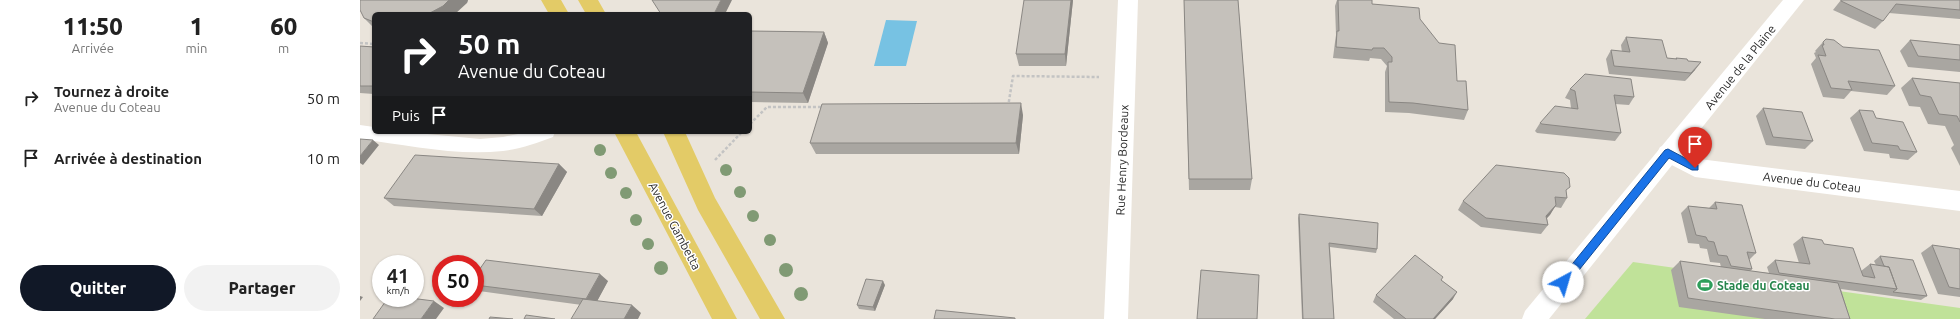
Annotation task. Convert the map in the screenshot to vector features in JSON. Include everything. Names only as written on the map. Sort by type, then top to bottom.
[{"type":"main road","points":[[552,0],[558,12]]},
{"type":"main road","points":[[588,0],[595,12]]},
{"type":"main road","name":"Avenue Gambetta","points":[[626,134],[725,319]]},
{"type":"main road","points":[[675,134],[695,181],[773,319]]},
{"type":"street","name":"Rue Henry Bordeaux","points":[[1116,319],[1128,0]]},
{"type":"street","name":"Avenue de la Plaine","points":[[1534,319],[1794,0]]},
{"type":"street","name":"Avenue du Coteau","points":[[1668,153],[1695,168],[1960,201]]},
{"type":"lane","points":[[360,132],[372,134]]},
{"type":"lane","points":[[376,134],[472,146],[492,146],[516,142],[541,134]]},
{"type":"path","points":[[360,43],[372,44]]},
{"type":"path","points":[[1007,109],[1013,76],[1125,78]]},
{"type":"path","points":[[752,122],[767,106],[830,107]]},
{"type":"path","points":[[695,181],[740,134]]},
{"type":"green space","name":"Stade du Coteau","points":[[1633,262],[1960,308],[1960,319],[1585,319]]},
{"type":"water","points":[[886,20],[917,21],[906,66],[874,66]]},
{"type":"building","points":[[360,0],[449,0],[443,6],[432,12],[372,12],[372,21],[364,18],[360,10]]},
{"type":"building","points":[[652,0],[721,0],[715,12],[660,12]]},
{"type":"building","points":[[1024,0],[1071,0],[1065,54],[1016,54]]},
{"type":"building","points":[[1184,0],[1238,0],[1252,179],[1189,179]]},
{"type":"building","points":[[1338,0],[1372,0],[1372,4],[1419,8],[1420,19],[1439,43],[1455,45],[1457,81],[1466,81],[1468,110],[1413,103],[1389,102],[1388,62],[1392,62],[1392,57],[1384,48],[1373,48],[1372,50],[1336,47],[1337,31],[1339,31]]},
{"type":"building","points":[[1841,0],[1960,0],[1960,10],[1896,4],[1883,21]]},
{"type":"building","points":[[752,31],[824,32],[803,93],[752,92]]},
{"type":"building","points":[[1626,37],[1662,40],[1667,58],[1687,59],[1688,61],[1701,62],[1691,73],[1614,66],[1611,50],[1630,52]]},
{"type":"building","points":[[1826,39],[1834,40],[1843,47],[1879,50],[1895,86],[1848,81],[1852,90],[1831,88],[1818,55],[1826,56],[1822,45],[1824,45],[1823,42]]},
{"type":"building","points":[[1910,40],[1960,45],[1960,60],[1918,56]]},
{"type":"building","points":[[360,46],[372,47],[372,86],[360,86]]},
{"type":"building","points":[[1585,74],[1631,79],[1634,97],[1614,95],[1621,133],[1540,123],[1555,106],[1578,109],[1575,91],[1570,89]]},
{"type":"building","points":[[1912,78],[1960,83],[1960,122],[1957,116],[1939,114],[1931,97],[1920,95]]},
{"type":"building","points":[[1021,103],[1016,143],[810,143],[822,104]]},
{"type":"building","points":[[1763,108],[1802,112],[1813,141],[1773,137]]},
{"type":"building","points":[[1859,110],[1873,111],[1876,118],[1903,122],[1917,152],[1900,150],[1898,146],[1872,143]]},
{"type":"building","points":[[360,139],[373,140],[360,156]]},
{"type":"building","points":[[415,155],[559,164],[534,209],[384,198]]},
{"type":"building","points":[[1496,165],[1564,173],[1569,178],[1570,187],[1566,190],[1567,198],[1555,197],[1556,205],[1546,216],[1548,225],[1486,218],[1463,201]]},
{"type":"building","points":[[1715,202],[1742,205],[1756,253],[1747,252],[1752,269],[1731,266],[1727,256],[1718,255],[1714,242],[1708,241],[1706,237],[1696,235],[1688,206],[1717,209]]},
{"type":"building","points":[[1299,214],[1378,223],[1377,249],[1329,243],[1334,319],[1303,319]]},
{"type":"building","points":[[1802,237],[1822,240],[1824,244],[1853,248],[1863,276],[1875,278],[1870,264],[1889,267],[1897,289],[1779,273],[1775,260],[1810,264]]},
{"type":"building","points":[[1932,245],[1960,249],[1960,289],[1949,287]]},
{"type":"building","points":[[1415,255],[1443,277],[1441,280],[1457,292],[1433,319],[1406,319],[1376,295]]},
{"type":"building","points":[[1880,256],[1913,260],[1927,296],[1893,292],[1897,289],[1889,267],[1884,266]]},
{"type":"building","points":[[486,260],[600,274],[586,299],[484,286],[484,263]]},
{"type":"building","points":[[1680,261],[1838,283],[1850,319],[1835,319],[1688,298]]},
{"type":"building","points":[[1201,270],[1259,275],[1257,319],[1197,319]]},
{"type":"building","points":[[866,279],[883,281],[873,307],[857,305]]},
{"type":"building","points":[[583,299],[632,305],[624,319],[571,319]]},
{"type":"building","points":[[424,300],[432,301],[432,304],[421,319],[373,319],[382,307],[424,307]]},
{"type":"building","points":[[936,310],[1015,318],[1015,319],[934,319]]},
{"type":"building","points":[[526,315],[555,319],[524,319]]},
{"type":"building","points":[[490,317],[513,319],[489,319]]},
{"type":"place","name":"Stade du Coteau","points":[[1705,285]]},
{"type":"route","points":[[1563,282],[1668,153],[1695,168]]}]
